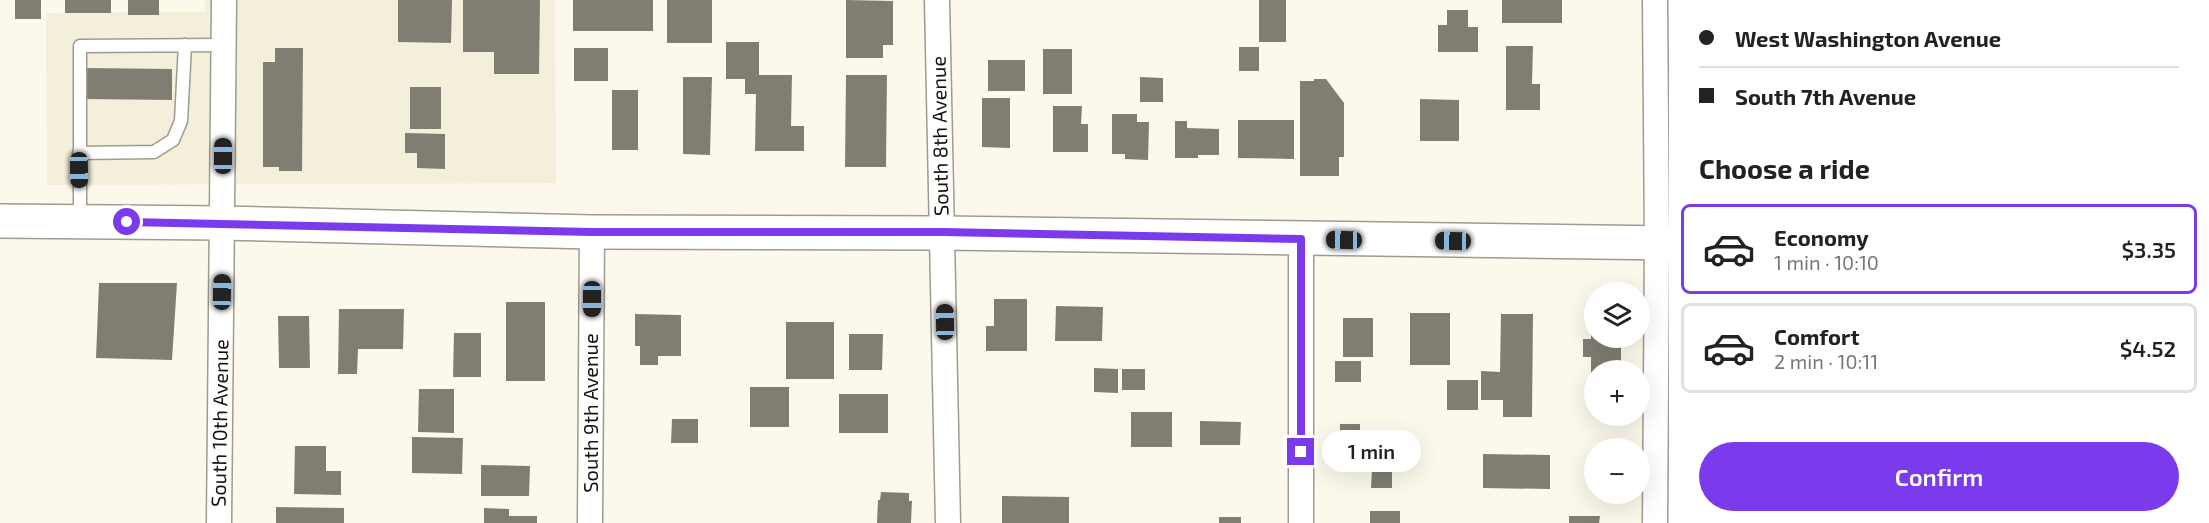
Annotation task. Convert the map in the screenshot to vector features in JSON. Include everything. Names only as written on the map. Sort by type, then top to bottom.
[{"type":"main road","points":[[0,221],[222,223],[592,232],[943,232],[1663,243]]},
{"type":"street","name":"South 10th Avenue","points":[[219,523],[224,0]]},
{"type":"street","name":"South 8th Avenue","points":[[937,0],[948,523]]},
{"type":"street","points":[[1655,0],[1663,243],[1662,381],[1655,523]]},
{"type":"street","name":"South 9th Avenue","points":[[590,523],[592,232]]},
{"type":"street","points":[[1301,239],[1301,523]]},
{"type":"lane","points":[[79,153],[154,152],[173,140],[181,122],[185,45]]},
{"type":"lane","points":[[80,221],[80,46],[223,45]]},
{"type":"shaded area","points":[[205,0],[555,0],[556,183],[47,185],[46,13],[205,12]]},
{"type":"building","points":[[15,0],[41,0],[41,19],[15,19]]},
{"type":"building","points":[[65,0],[111,0],[111,13],[65,13]]},
{"type":"building","points":[[128,0],[159,0],[159,15],[128,15]]},
{"type":"building","points":[[398,0],[452,0],[451,43],[398,42]]},
{"type":"building","points":[[463,0],[540,0],[539,74],[494,74],[494,52],[463,52]]},
{"type":"building","points":[[573,0],[653,0],[653,31],[573,31]]},
{"type":"building","points":[[667,0],[712,0],[712,43],[667,43]]},
{"type":"building","points":[[846,0],[893,1],[893,45],[883,45],[883,58],[846,58]]},
{"type":"building","points":[[1259,0],[1286,0],[1286,42],[1259,42]]},
{"type":"building","points":[[1502,0],[1562,0],[1562,23],[1502,23]]},
{"type":"building","points":[[1447,10],[1468,10],[1468,27],[1478,27],[1478,52],[1438,52],[1438,25],[1447,25]]},
{"type":"building","points":[[726,42],[759,42],[759,75],[792,75],[791,126],[804,126],[804,151],[755,151],[756,94],[745,94],[745,79],[726,79]]},
{"type":"building","points":[[1506,46],[1533,46],[1532,84],[1540,84],[1540,110],[1506,110]]},
{"type":"building","points":[[1239,47],[1259,47],[1259,71],[1239,71]]},
{"type":"building","points":[[275,48],[303,48],[302,171],[279,171],[279,167],[263,167],[263,62],[275,62]]},
{"type":"building","points":[[574,48],[608,48],[608,81],[574,81]]},
{"type":"building","points":[[1043,49],[1072,49],[1072,94],[1043,94]]},
{"type":"building","points":[[988,60],[1025,60],[1025,91],[988,91]]},
{"type":"building","points":[[85,68],[172,69],[172,100],[85,99]]},
{"type":"building","points":[[846,75],[887,75],[886,167],[845,167]]},
{"type":"building","points":[[683,77],[712,77],[710,155],[683,154]]},
{"type":"building","points":[[1140,77],[1163,78],[1163,102],[1140,102]]},
{"type":"building","points":[[1314,79],[1326,79],[1344,103],[1344,157],[1339,157],[1339,176],[1300,176],[1300,81],[1314,81]]},
{"type":"building","points":[[410,87],[441,87],[441,129],[410,129]]},
{"type":"building","points":[[612,90],[638,90],[638,150],[612,150]]},
{"type":"building","points":[[982,98],[1010,98],[1010,148],[982,147]]},
{"type":"building","points":[[1420,99],[1459,100],[1459,141],[1420,141]]},
{"type":"building","points":[[1053,106],[1082,106],[1081,124],[1088,124],[1088,152],[1053,152]]},
{"type":"building","points":[[1112,114],[1137,114],[1137,122],[1149,122],[1148,160],[1125,159],[1125,154],[1112,154]]},
{"type":"building","points":[[1238,120],[1294,120],[1294,159],[1238,158]]},
{"type":"building","points":[[1175,121],[1187,121],[1187,128],[1219,129],[1219,155],[1175,158]]},
{"type":"building","points":[[405,133],[445,134],[445,169],[417,168],[417,153],[405,153]]},
{"type":"building","points":[[99,283],[177,283],[172,360],[96,358]]},
{"type":"building","points":[[994,299],[1027,299],[1027,351],[986,351],[986,326],[994,326]]},
{"type":"building","points":[[506,302],[545,302],[545,381],[506,381]]},
{"type":"building","points":[[1056,306],[1103,307],[1102,341],[1055,341]]},
{"type":"building","points":[[339,309],[404,309],[403,349],[358,349],[357,374],[338,374]]},
{"type":"building","points":[[1410,313],[1450,313],[1450,365],[1410,365]]},
{"type":"building","points":[[635,314],[681,315],[681,356],[658,356],[658,365],[640,365],[640,346],[635,346]]},
{"type":"building","points":[[1501,314],[1533,314],[1532,417],[1503,417],[1503,400],[1481,400],[1481,371],[1500,372]]},
{"type":"building","points":[[278,316],[309,316],[310,368],[279,368]]},
{"type":"building","points":[[1343,318],[1373,318],[1373,357],[1343,357]]},
{"type":"building","points":[[786,322],[834,322],[834,379],[786,379]]},
{"type":"building","points":[[454,333],[481,333],[481,377],[453,377]]},
{"type":"building","points":[[849,334],[883,334],[882,370],[849,370]]},
{"type":"building","points":[[1583,339],[1584,348],[1621,348],[1621,360],[1591,360],[1591,357],[1583,357]]},
{"type":"building","points":[[1335,361],[1361,361],[1361,382],[1335,382]]},
{"type":"building","points":[[1094,368],[1118,369],[1118,393],[1094,392]]},
{"type":"building","points":[[1122,369],[1145,369],[1145,390],[1122,390]]},
{"type":"building","points":[[1447,380],[1478,380],[1478,410],[1447,410]]},
{"type":"building","points":[[750,387],[789,387],[789,427],[750,427]]},
{"type":"building","points":[[419,389],[454,389],[454,433],[418,432]]},
{"type":"building","points":[[839,394],[888,394],[888,433],[839,433]]},
{"type":"building","points":[[1131,412],[1172,412],[1172,447],[1131,447]]},
{"type":"building","points":[[672,419],[698,419],[698,443],[671,443]]},
{"type":"building","points":[[1200,421],[1241,422],[1240,445],[1200,445]]},
{"type":"building","points":[[1340,424],[1360,424],[1360,431],[1373,431],[1373,458],[1340,458]]},
{"type":"building","points":[[412,437],[463,438],[462,474],[412,473]]},
{"type":"building","points":[[295,446],[326,446],[326,471],[341,471],[341,495],[294,494]]},
{"type":"building","points":[[1483,454],[1550,455],[1550,489],[1483,488]]},
{"type":"building","points":[[481,465],[530,466],[529,496],[481,496]]},
{"type":"building","points":[[1372,470],[1392,471],[1392,488],[1371,488]]},
{"type":"building","points":[[881,492],[909,493],[909,501],[912,501],[911,523],[877,523],[878,500],[880,500]]},
{"type":"building","points":[[1002,496],[1069,497],[1069,523],[1002,523]]},
{"type":"building","points":[[276,507],[344,508],[344,523],[276,523]]},
{"type":"building","points":[[484,508],[509,509],[509,516],[537,516],[537,523],[484,523]]},
{"type":"building","points":[[1370,511],[1400,511],[1400,523],[1370,523]]},
{"type":"building","points":[[1569,516],[1600,516],[1599,523],[1569,523]]},
{"type":"building","points":[[1219,517],[1241,517],[1241,523],[1219,523]]},
{"type":"route","points":[[127,222],[592,232],[943,232],[1301,239],[1301,452]]}]
